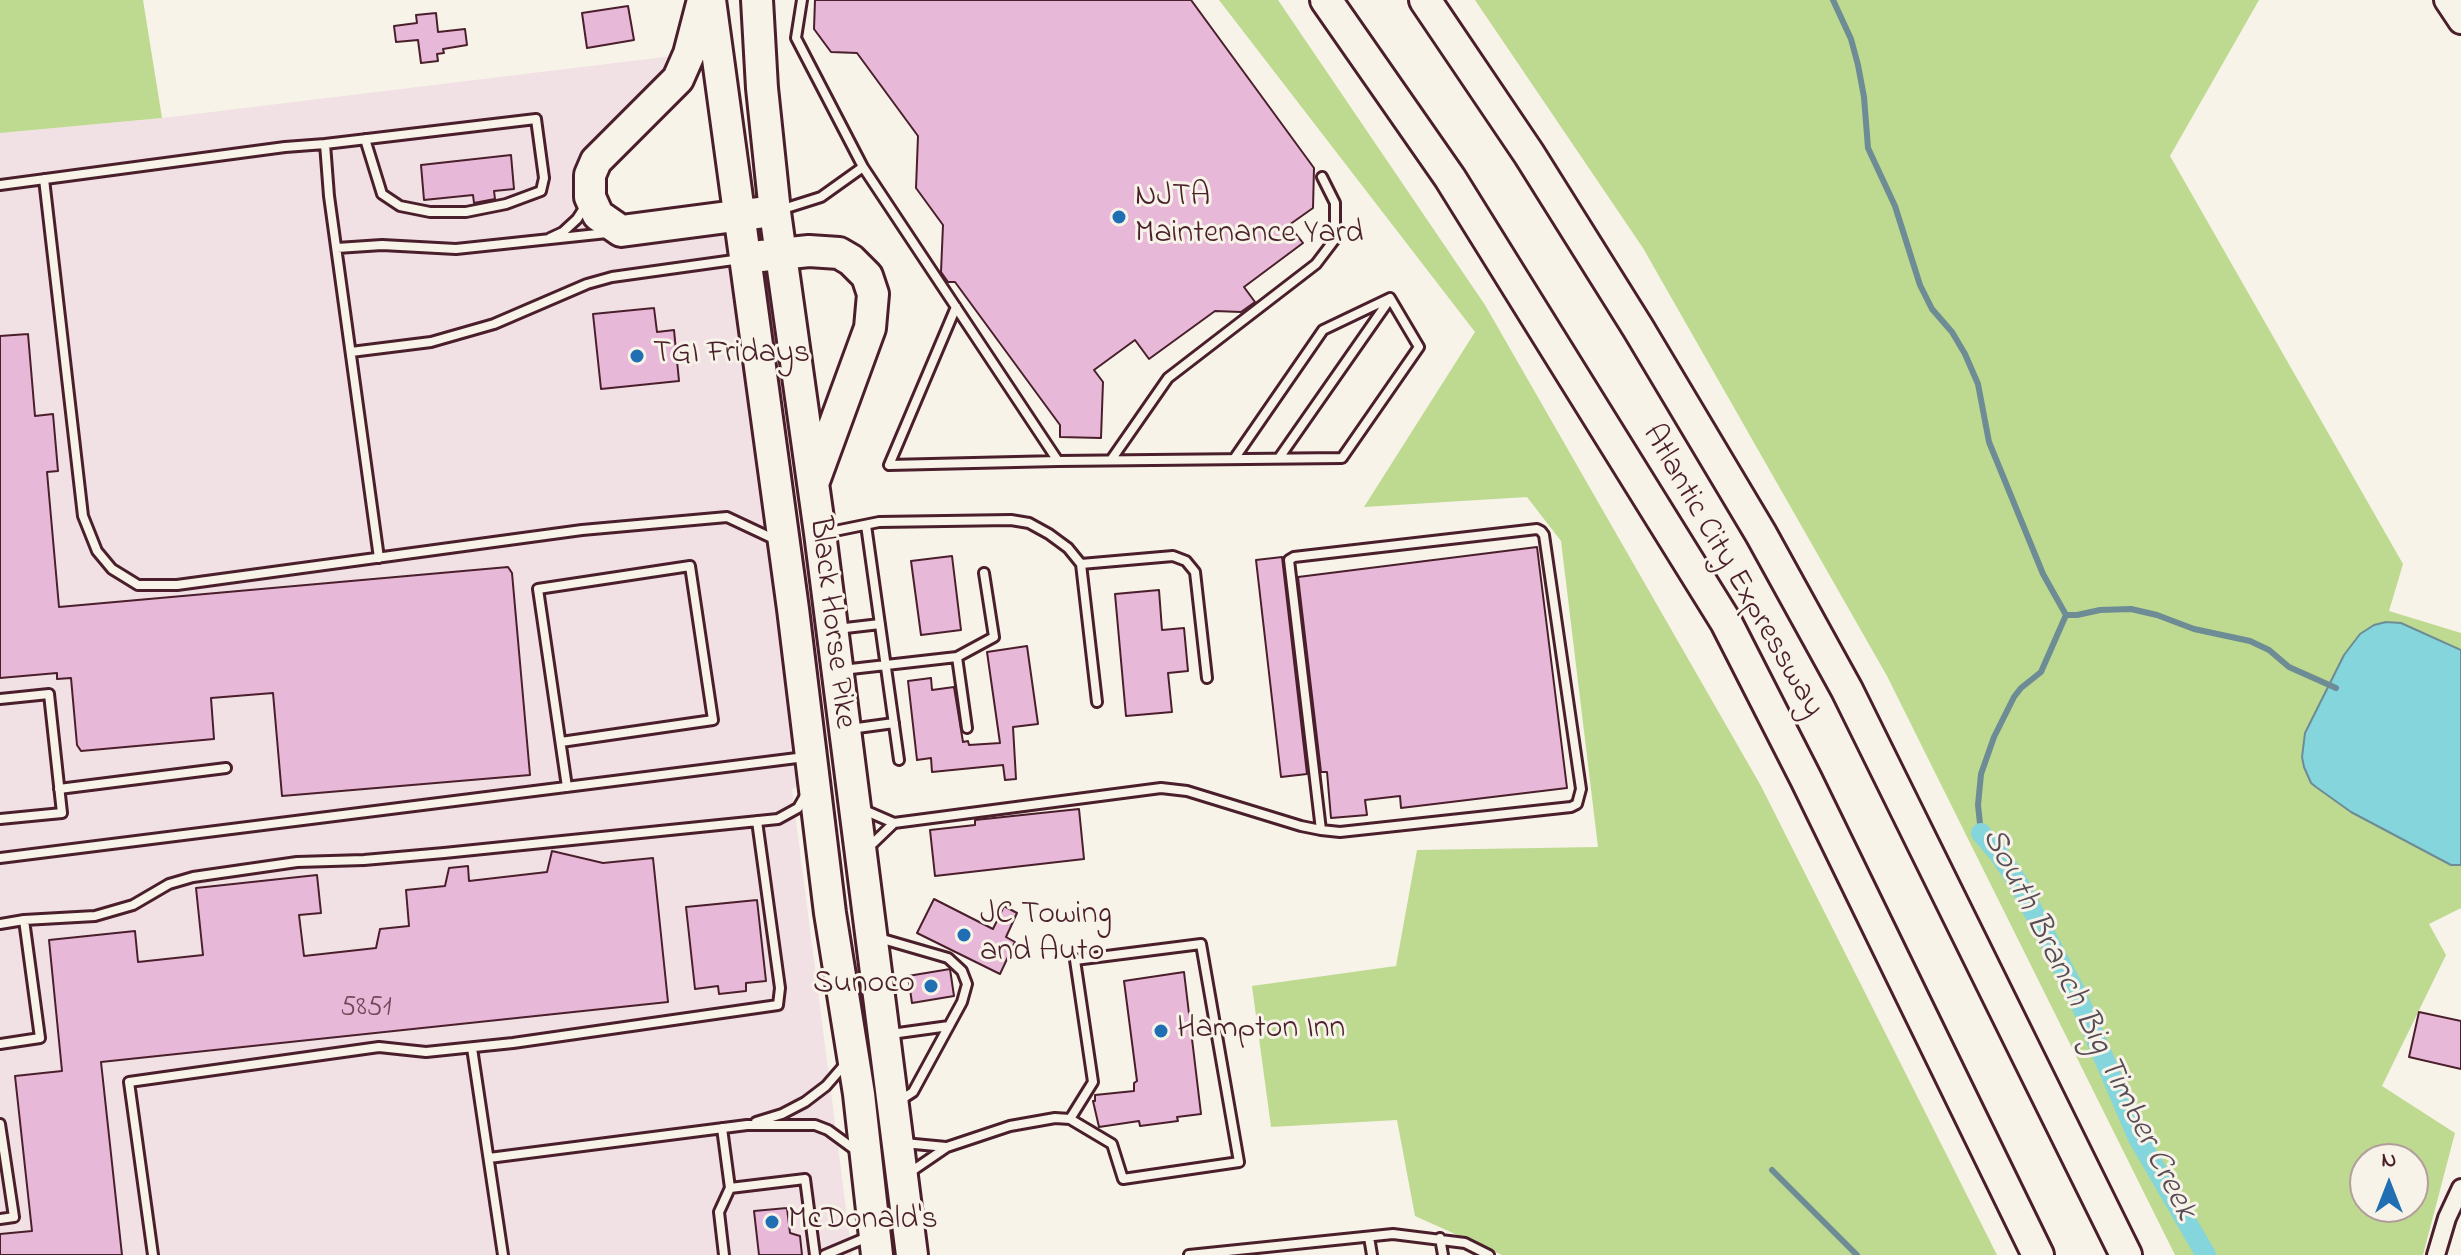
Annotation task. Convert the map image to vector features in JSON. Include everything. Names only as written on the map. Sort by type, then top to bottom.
[{"type":"highway","points":[[703,0],[689,54],[678,79],[596,161],[590,175],[590,197],[598,215],[621,231],[775,212]]},
{"type":"highway","name":"Black Horse Pike","points":[[710,0],[876,1244]]},
{"type":"highway","name":"Black Horse Pike","points":[[757,0],[762,88],[775,212],[820,533],[912,1255]]},
{"type":"highway","points":[[1308,0],[1450,178]]},
{"type":"highway","name":"Atlantic City Expressway","points":[[1326,0],[1450,178],[1726,622],[1813,793],[2038,1255]]},
{"type":"highway","name":"Atlantic City Expressway","points":[[1425,0],[1529,154],[1630,314],[1761,534],[1854,705],[2126,1255]]},
{"type":"highway","points":[[746,258],[809,251],[839,253],[867,276],[873,294],[870,328],[863,351],[813,483]]},
{"type":"main road","points":[[2447,0],[2461,21]]},
{"type":"street","points":[[2436,1255],[2447,1218],[2461,1188]]},
{"type":"lane","points":[[802,0],[796,38],[863,167],[1058,461]]},
{"type":"lane","points":[[0,185],[285,147],[536,119],[544,178],[541,191],[506,204],[466,212],[430,212],[400,206],[382,194],[365,139]]},
{"type":"lane","points":[[325,144],[329,196],[379,558]]},
{"type":"lane","points":[[775,212],[821,197],[863,167]]},
{"type":"lane","points":[[1111,460],[1168,378],[1316,264],[1335,239],[1335,203],[1322,177]]},
{"type":"lane","points":[[44,179],[83,516],[97,551],[112,569],[138,585],[177,585],[582,530],[727,517],[784,544]]},
{"type":"lane","points":[[543,241],[563,232],[577,219],[590,197]]},
{"type":"lane","points":[[337,248],[382,245],[456,249],[621,231]]},
{"type":"lane","points":[[351,352],[444,339],[494,324],[587,284],[612,277],[746,258]]},
{"type":"lane","points":[[956,307],[889,465],[1342,458],[1419,347],[1390,298]]},
{"type":"lane","points":[[1234,459],[1323,330],[1390,298]]},
{"type":"lane","points":[[1279,458],[1390,298]]},
{"type":"lane","points":[[820,533],[879,522],[1011,520],[1029,523],[1068,548],[1081,564],[1097,702]]},
{"type":"lane","points":[[866,525],[899,760]]},
{"type":"lane","points":[[854,806],[894,823],[1161,788],[1187,791],[1301,826],[1321,830],[1340,832],[1571,807],[1577,804],[1581,789],[1541,531],[1537,529],[1289,560],[1321,830]]},
{"type":"lane","points":[[1081,564],[1173,556],[1186,561],[1195,572],[1207,678]]},
{"type":"lane","points":[[561,742],[713,720],[690,566],[538,589],[567,787]]},
{"type":"lane","points":[[837,671],[957,657],[994,637],[984,573]]},
{"type":"lane","points":[[832,629],[880,624]]},
{"type":"lane","points":[[957,657],[967,728]]},
{"type":"lane","points":[[0,699],[49,694],[62,813],[0,819]]},
{"type":"lane","points":[[845,730],[894,723]]},
{"type":"lane","points":[[59,789],[226,768]]},
{"type":"lane","points":[[0,858],[567,787],[812,768],[798,808],[778,819],[431,855],[297,862],[193,877],[169,884],[133,905],[95,916],[0,924]]},
{"type":"lane","points":[[153,1255],[129,1082],[379,1047],[426,1052],[472,1048],[778,1005],[780,988],[757,821]]},
{"type":"lane","points":[[860,855],[894,823]]},
{"type":"lane","points":[[0,1044],[40,1038],[24,920]]},
{"type":"lane","points":[[870,936],[948,958],[962,971],[967,984],[962,1002],[913,1092],[892,1105]]},
{"type":"lane","points":[[901,1178],[947,1147],[1010,1126],[1055,1118],[1070,1119],[1112,1144],[1123,1179],[1239,1162],[1201,944],[1075,960],[1093,1082],[1070,1119]]},
{"type":"lane","points":[[882,1036],[949,1026]]},
{"type":"lane","points":[[472,1048],[503,1255]]},
{"type":"lane","points":[[747,1125],[782,1114],[805,1102],[826,1086],[852,1055]]},
{"type":"lane","points":[[0,1124],[14,1217],[0,1219]]},
{"type":"lane","points":[[489,1158],[747,1125],[815,1125],[828,1130],[866,1158]]},
{"type":"lane","points":[[722,1128],[730,1188],[719,1212],[724,1255]]},
{"type":"lane","points":[[897,1143],[947,1147]]},
{"type":"lane","points":[[730,1188],[805,1179],[815,1255]]},
{"type":"lane","points":[[1189,1255],[1393,1234],[1465,1243],[1489,1255]]},
{"type":"lane","points":[[1369,1237],[1372,1255]]},
{"type":"lane","points":[[1440,1238],[1443,1255]]},
{"type":"lane","points":[[825,1255],[876,1244]]},
{"type":"shaded area","points":[[689,54],[590,175],[621,231],[740,215],[814,779],[792,789],[852,1255],[0,1255],[0,133],[162,118]]},
{"type":"green space","points":[[0,0],[143,0],[162,118],[0,133]]},
{"type":"green space","points":[[1219,0],[1278,0],[1485,305],[1761,786],[1997,1255],[1502,1255],[1415,1216],[1397,1120],[1271,1127],[1252,986],[1396,966],[1417,850],[1598,847],[1561,541],[1527,497],[1364,507],[1475,332]]},
{"type":"green space","points":[[1475,0],[2259,0],[2170,156],[2403,564],[2389,611],[2461,633],[2461,908],[2429,924],[2446,955],[2382,1086],[2455,1133],[2423,1255],[2175,1255],[1887,676],[1643,248]]},
{"type":"water","points":[[2386,622],[2401,623],[2461,650],[2461,865],[2451,865],[2351,812],[2311,783],[2304,767],[2305,733],[2344,655],[2360,634]]},
{"type":"building","name":"NJTA Maintenance Yard","points":[[815,0],[1191,0],[1314,168],[1313,208],[1289,225],[1303,243],[1244,287],[1255,302],[1241,312],[1215,311],[1149,359],[1135,340],[1094,370],[1103,382],[1101,438],[1060,437],[1060,425],[955,282],[948,282],[941,272],[943,225],[916,188],[918,136],[857,53],[831,52],[814,29]]},
{"type":"building","points":[[628,6],[634,40],[587,48],[582,13]]},
{"type":"building","points":[[436,13],[438,32],[465,29],[467,45],[443,49],[444,53],[437,54],[438,61],[421,63],[418,40],[396,42],[394,26],[417,23],[416,15]]},
{"type":"building","points":[[511,155],[514,189],[494,191],[495,199],[474,203],[473,195],[424,200],[421,165]]},
{"type":"building","name":"TGI Fridays","points":[[654,308],[657,332],[674,330],[679,381],[601,389],[593,314]]},
{"type":"building","points":[[28,334],[35,416],[53,414],[58,471],[47,472],[59,607],[508,567],[512,573],[530,775],[282,796],[273,693],[211,698],[214,739],[81,751],[77,745],[71,678],[57,679],[57,673],[0,678],[0,336]]},
{"type":"building","points":[[1537,547],[1567,788],[1401,808],[1400,796],[1365,800],[1367,815],[1331,818],[1327,772],[1321,772],[1298,577]]},
{"type":"building","points":[[952,556],[961,630],[921,635],[911,561]]},
{"type":"building","points":[[1282,557],[1307,774],[1281,777],[1256,560]]},
{"type":"building","points":[[1159,590],[1162,630],[1184,628],[1188,671],[1168,673],[1172,712],[1126,716],[1115,594]]},
{"type":"building","points":[[1027,646],[1038,724],[1013,727],[1016,779],[1005,780],[1003,765],[932,772],[931,758],[917,760],[908,681],[931,678],[932,690],[954,687],[963,742],[968,741],[969,745],[1000,743],[987,652]]},
{"type":"building","points":[[1079,809],[1084,859],[935,876],[930,830],[975,825],[975,820]]},
{"type":"building","points":[[552,851],[603,863],[653,858],[668,1002],[101,1062],[122,1255],[0,1255],[0,1234],[32,1231],[15,1076],[62,1071],[49,940],[135,931],[138,962],[203,955],[196,888],[317,875],[321,913],[299,915],[304,956],[376,948],[380,929],[409,926],[406,890],[445,886],[449,868],[468,866],[469,881],[547,872]]},
{"type":"building","name":"JC Towing and Auto","points":[[934,899],[993,929],[1004,906],[1017,913],[1006,937],[1015,942],[1000,974],[917,933]]},
{"type":"building","points":[[757,900],[766,981],[746,983],[746,991],[719,994],[718,986],[695,989],[686,907]]},
{"type":"building","points":[[950,969],[954,996],[912,1003],[908,976]]},
{"type":"building","name":"Hampton Inn","points":[[1184,972],[1201,1114],[1177,1117],[1178,1121],[1140,1126],[1139,1121],[1099,1127],[1093,1101],[1095,1095],[1134,1091],[1137,1081],[1124,981]]},
{"type":"building","points":[[2419,1012],[2461,1021],[2461,1069],[2409,1057]]},
{"type":"building","name":"McDonald's","points":[[787,1208],[790,1233],[800,1236],[802,1255],[759,1255],[754,1211]]},
{"type":"waterway","name":"South Branch Big Timber Creek","points":[[1833,0],[1851,39],[1858,65],[1868,148],[1895,206],[1920,285],[1932,309],[1952,332],[1965,354],[1978,384],[1989,442],[2043,574],[2066,615]]},
{"type":"waterway","points":[[2066,615],[2131,609],[2157,615],[2194,629],[2250,641],[2269,650],[2289,667],[2336,688]]},
{"type":"waterway","name":"South Branch Big Timber Creek","points":[[1981,833],[1978,805],[1981,774],[1994,737],[2014,697],[2041,672],[2066,615]]},
{"type":"waterway","name":"South Branch Big Timber Creek","points":[[1981,833],[2019,884],[2076,993],[2138,1138],[2206,1255]]},
{"type":"waterway","points":[[1772,1170],[1857,1255]]},
{"type":"place","name":"NJTA Maintenance Yard","points":[[1119,217]]},
{"type":"place","name":"TGI Fridays","points":[[637,356]]},
{"type":"place","name":"JC Towing and Auto","points":[[964,935]]},
{"type":"place","name":"Sunoco","points":[[931,986]]},
{"type":"place","name":"Hampton Inn","points":[[1161,1031]]},
{"type":"place","name":"McDonald's","points":[[772,1222]]}]
